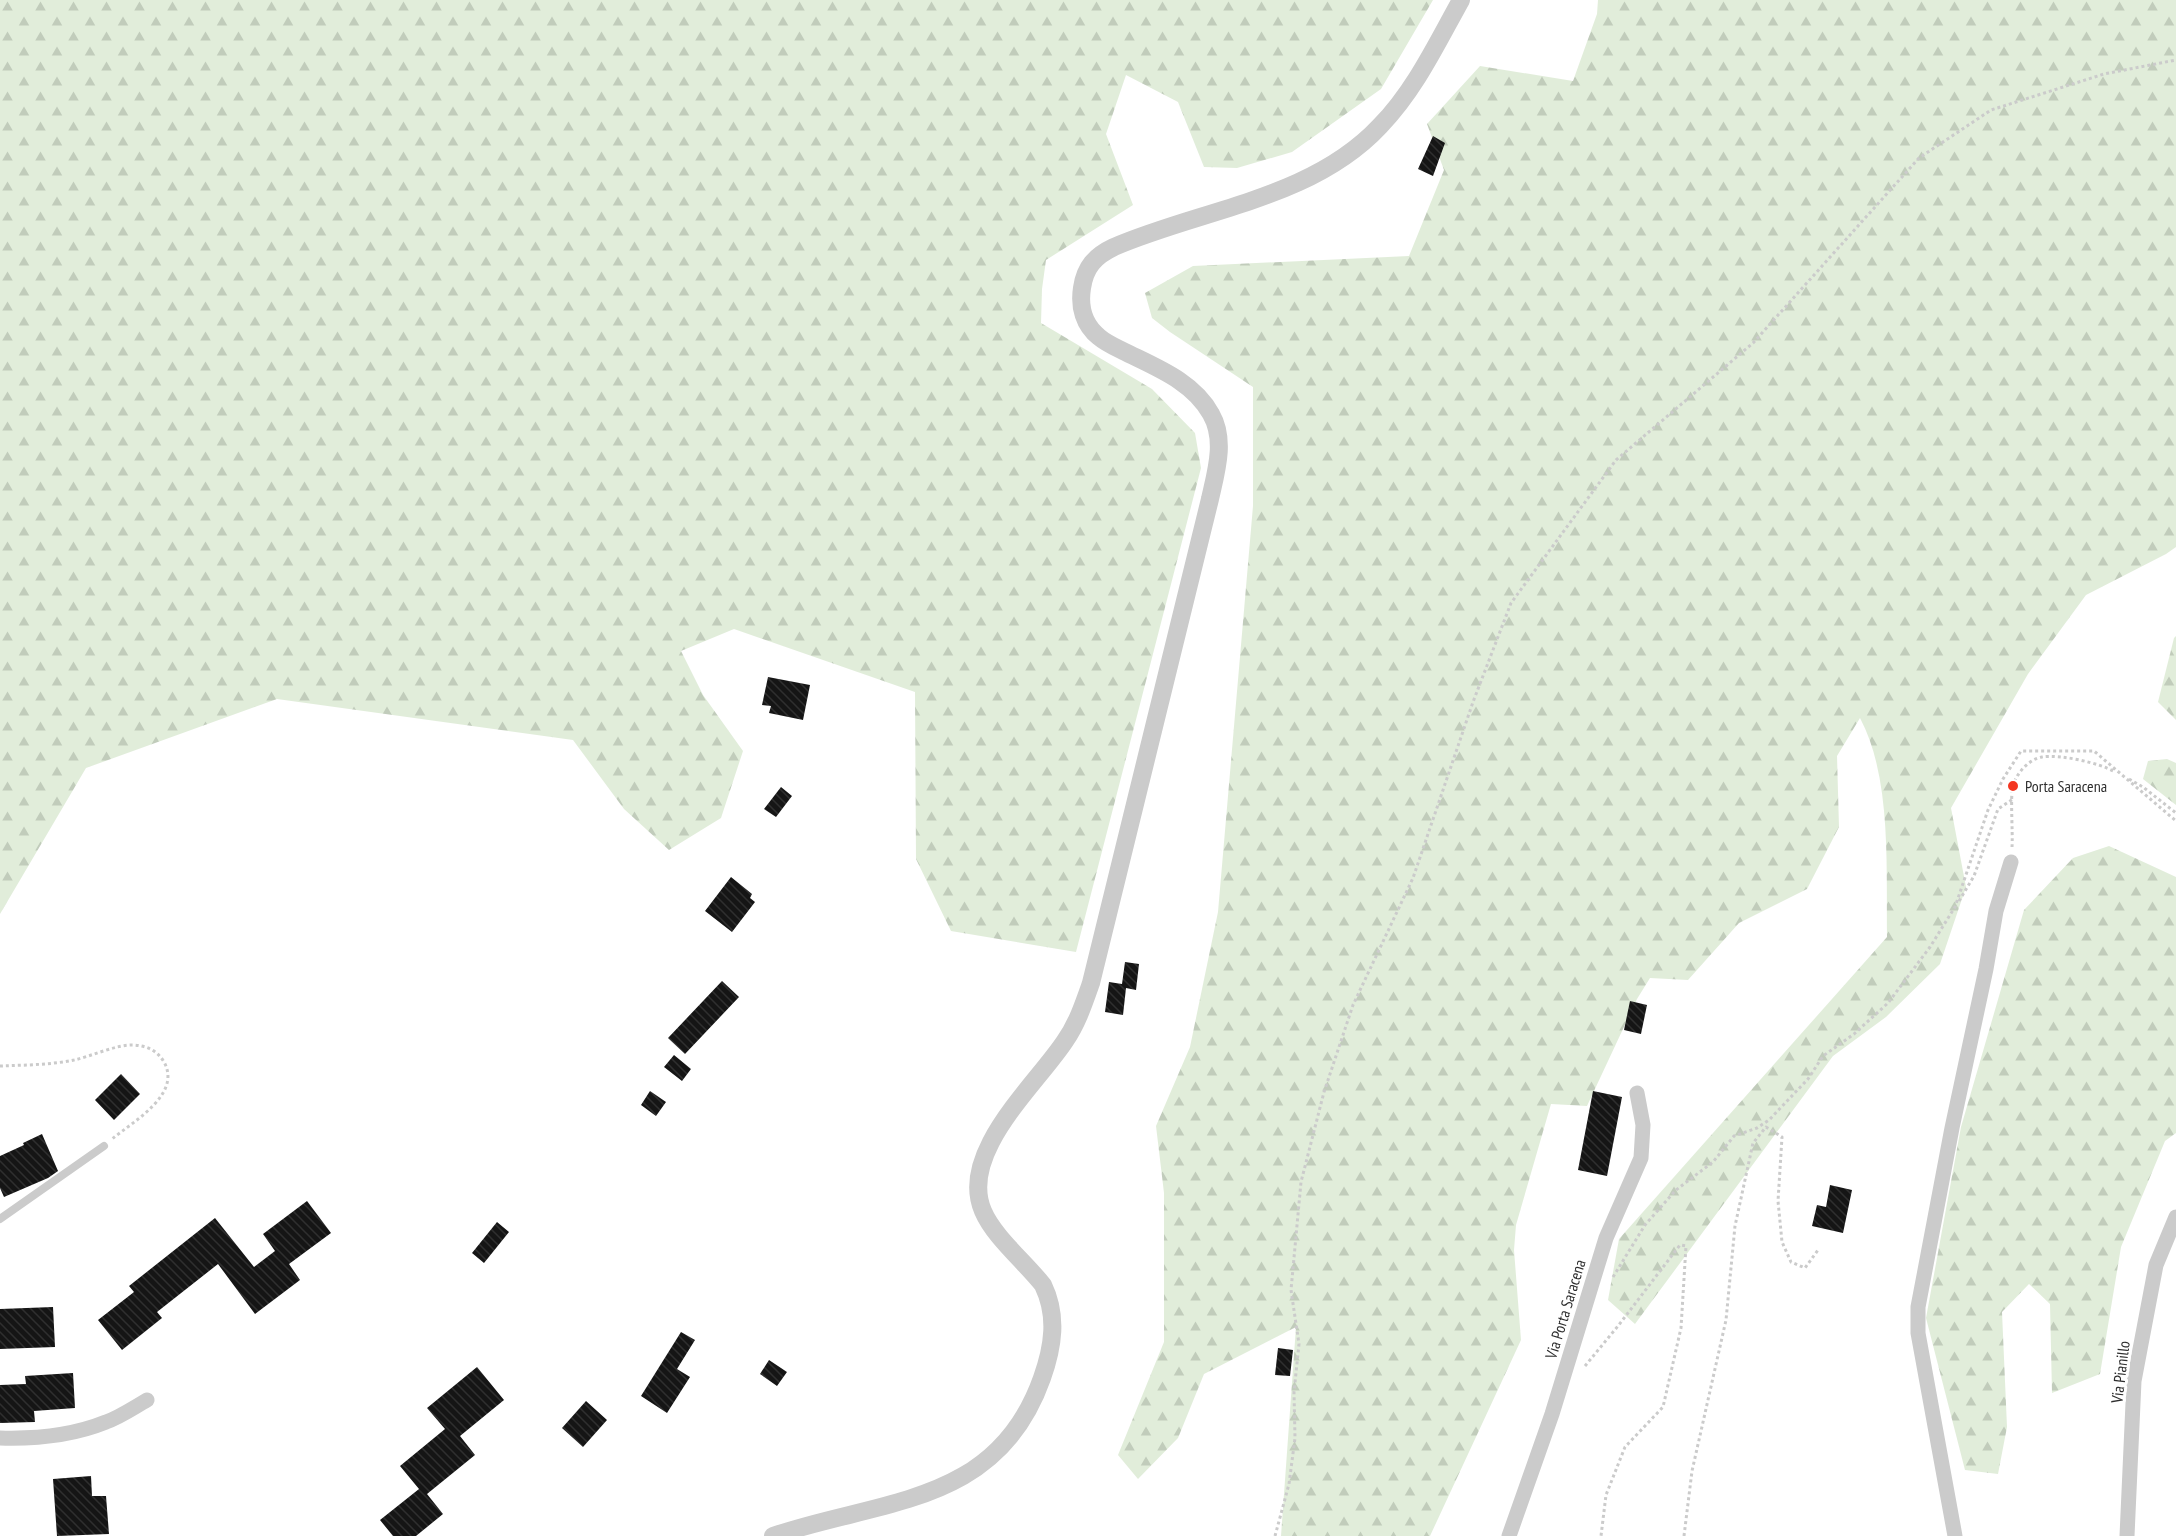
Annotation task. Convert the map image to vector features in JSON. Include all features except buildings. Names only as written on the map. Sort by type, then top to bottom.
[{"type":"street","points":[[773,1536],[927,1493],[959,1480],[976,1469],[1004,1445],[1021,1422],[1036,1394],[1048,1355],[1053,1329],[1048,1295],[1043,1285],[986,1218],[979,1195],[980,1167],[1005,1120],[1069,1036],[1083,1007],[1091,983],[1210,499],[1219,447],[1213,418],[1194,392],[1168,374],[1103,340],[1091,328],[1084,318],[1081,305],[1085,273],[1093,260],[1114,247],[1307,179],[1349,154],[1380,126],[1398,105],[1432,52],[1461,0]]},
{"type":"street","points":[[1955,1536],[1918,1333],[1918,1307],[1996,911],[2011,862]]},
{"type":"street","name":"Via Porta Saracena","points":[[1509,1536],[1552,1414],[1606,1238],[1641,1158],[1643,1133],[1636,1093]]},
{"type":"street","name":"Via Pianillo","points":[[2127,1536],[2134,1381],[2156,1265],[2176,1217]]},
{"type":"street","points":[[0,1438],[48,1435],[89,1428],[120,1416],[147,1400]]},
{"type":"lane","points":[[0,1219],[104,1146]]},
{"type":"path","points":[[1275,1536],[1289,1484],[1295,1438],[1294,1392],[1299,1344],[1292,1290],[1301,1182],[1315,1126],[1353,1005],[1413,878],[1473,702],[1511,603],[1616,460],[1753,343],[1919,158],[1991,110],[2104,74],[2176,60]]},
{"type":"path","points":[[1955,907],[1988,810],[2021,751],[2094,751],[2176,821]]},
{"type":"path","points":[[2011,862],[2013,786],[2022,768],[2042,757],[2077,759],[2106,767],[2143,787],[2176,813]]},
{"type":"path","points":[[1608,1284],[1645,1225],[1676,1190],[1713,1162],[1734,1136],[1757,1128],[1769,1120],[1808,1079],[1823,1056],[1854,1034],[1888,1003],[1930,947],[1974,876],[1998,809],[2013,799]]},
{"type":"path","points":[[0,1066],[70,1061],[129,1045],[144,1047],[157,1053],[167,1070],[166,1090],[156,1102],[104,1146]]},
{"type":"path","points":[[1684,1536],[1692,1471],[1726,1320],[1735,1226],[1753,1143],[1766,1126],[1782,1137],[1778,1201],[1782,1242],[1791,1262],[1805,1268],[1818,1250]]},
{"type":"path","points":[[1584,1367],[1680,1245],[1686,1246],[1681,1328],[1663,1407],[1625,1447],[1606,1495],[1601,1536]]},
{"type":"green space","points":[[0,0],[1433,0],[1381,89],[1292,152],[1237,168],[1204,167],[1178,102],[1126,75],[1106,134],[1133,205],[1046,260],[1041,323],[1152,389],[1195,433],[1201,468],[1076,952],[951,931],[916,859],[915,692],[734,629],[681,651],[703,695],[743,751],[721,818],[669,850],[624,809],[573,740],[277,699],[86,768],[0,914]]},
{"type":"green space","points":[[1598,0],[2176,0],[2176,547],[2086,595],[2028,674],[1951,808],[1966,887],[1940,964],[1886,1017],[1833,1056],[1635,1324],[1608,1300],[1619,1239],[1887,937],[1885,824],[1882,796],[1878,768],[1860,718],[1837,756],[1839,827],[1807,889],[1739,923],[1688,980],[1650,978],[1637,999],[1587,1106],[1551,1104],[1516,1225],[1514,1250],[1521,1340],[1430,1536],[1281,1536],[1296,1327],[1204,1374],[1178,1438],[1138,1479],[1118,1455],[1164,1342],[1164,1193],[1156,1126],[1190,1047],[1218,912],[1253,506],[1253,387],[1152,318],[1145,293],[1193,266],[1409,256],[1444,170],[1427,124],[1480,66],[1573,81],[1597,14]]},
{"type":"green space","points":[[2176,636],[2176,720],[2158,702]]},
{"type":"green space","points":[[2167,759],[2176,763],[2176,805],[2143,779],[2148,761]]},
{"type":"green space","points":[[2109,846],[2176,877],[2176,1133],[2165,1141],[2121,1247],[2100,1374],[2052,1393],[2050,1304],[2029,1284],[2002,1312],[2007,1427],[1998,1474],[1965,1470],[1926,1318],[1961,1127],[2024,910],[2073,858]]},
{"type":"place","name":"Porta Saracena","points":[[2013,786]]}]
